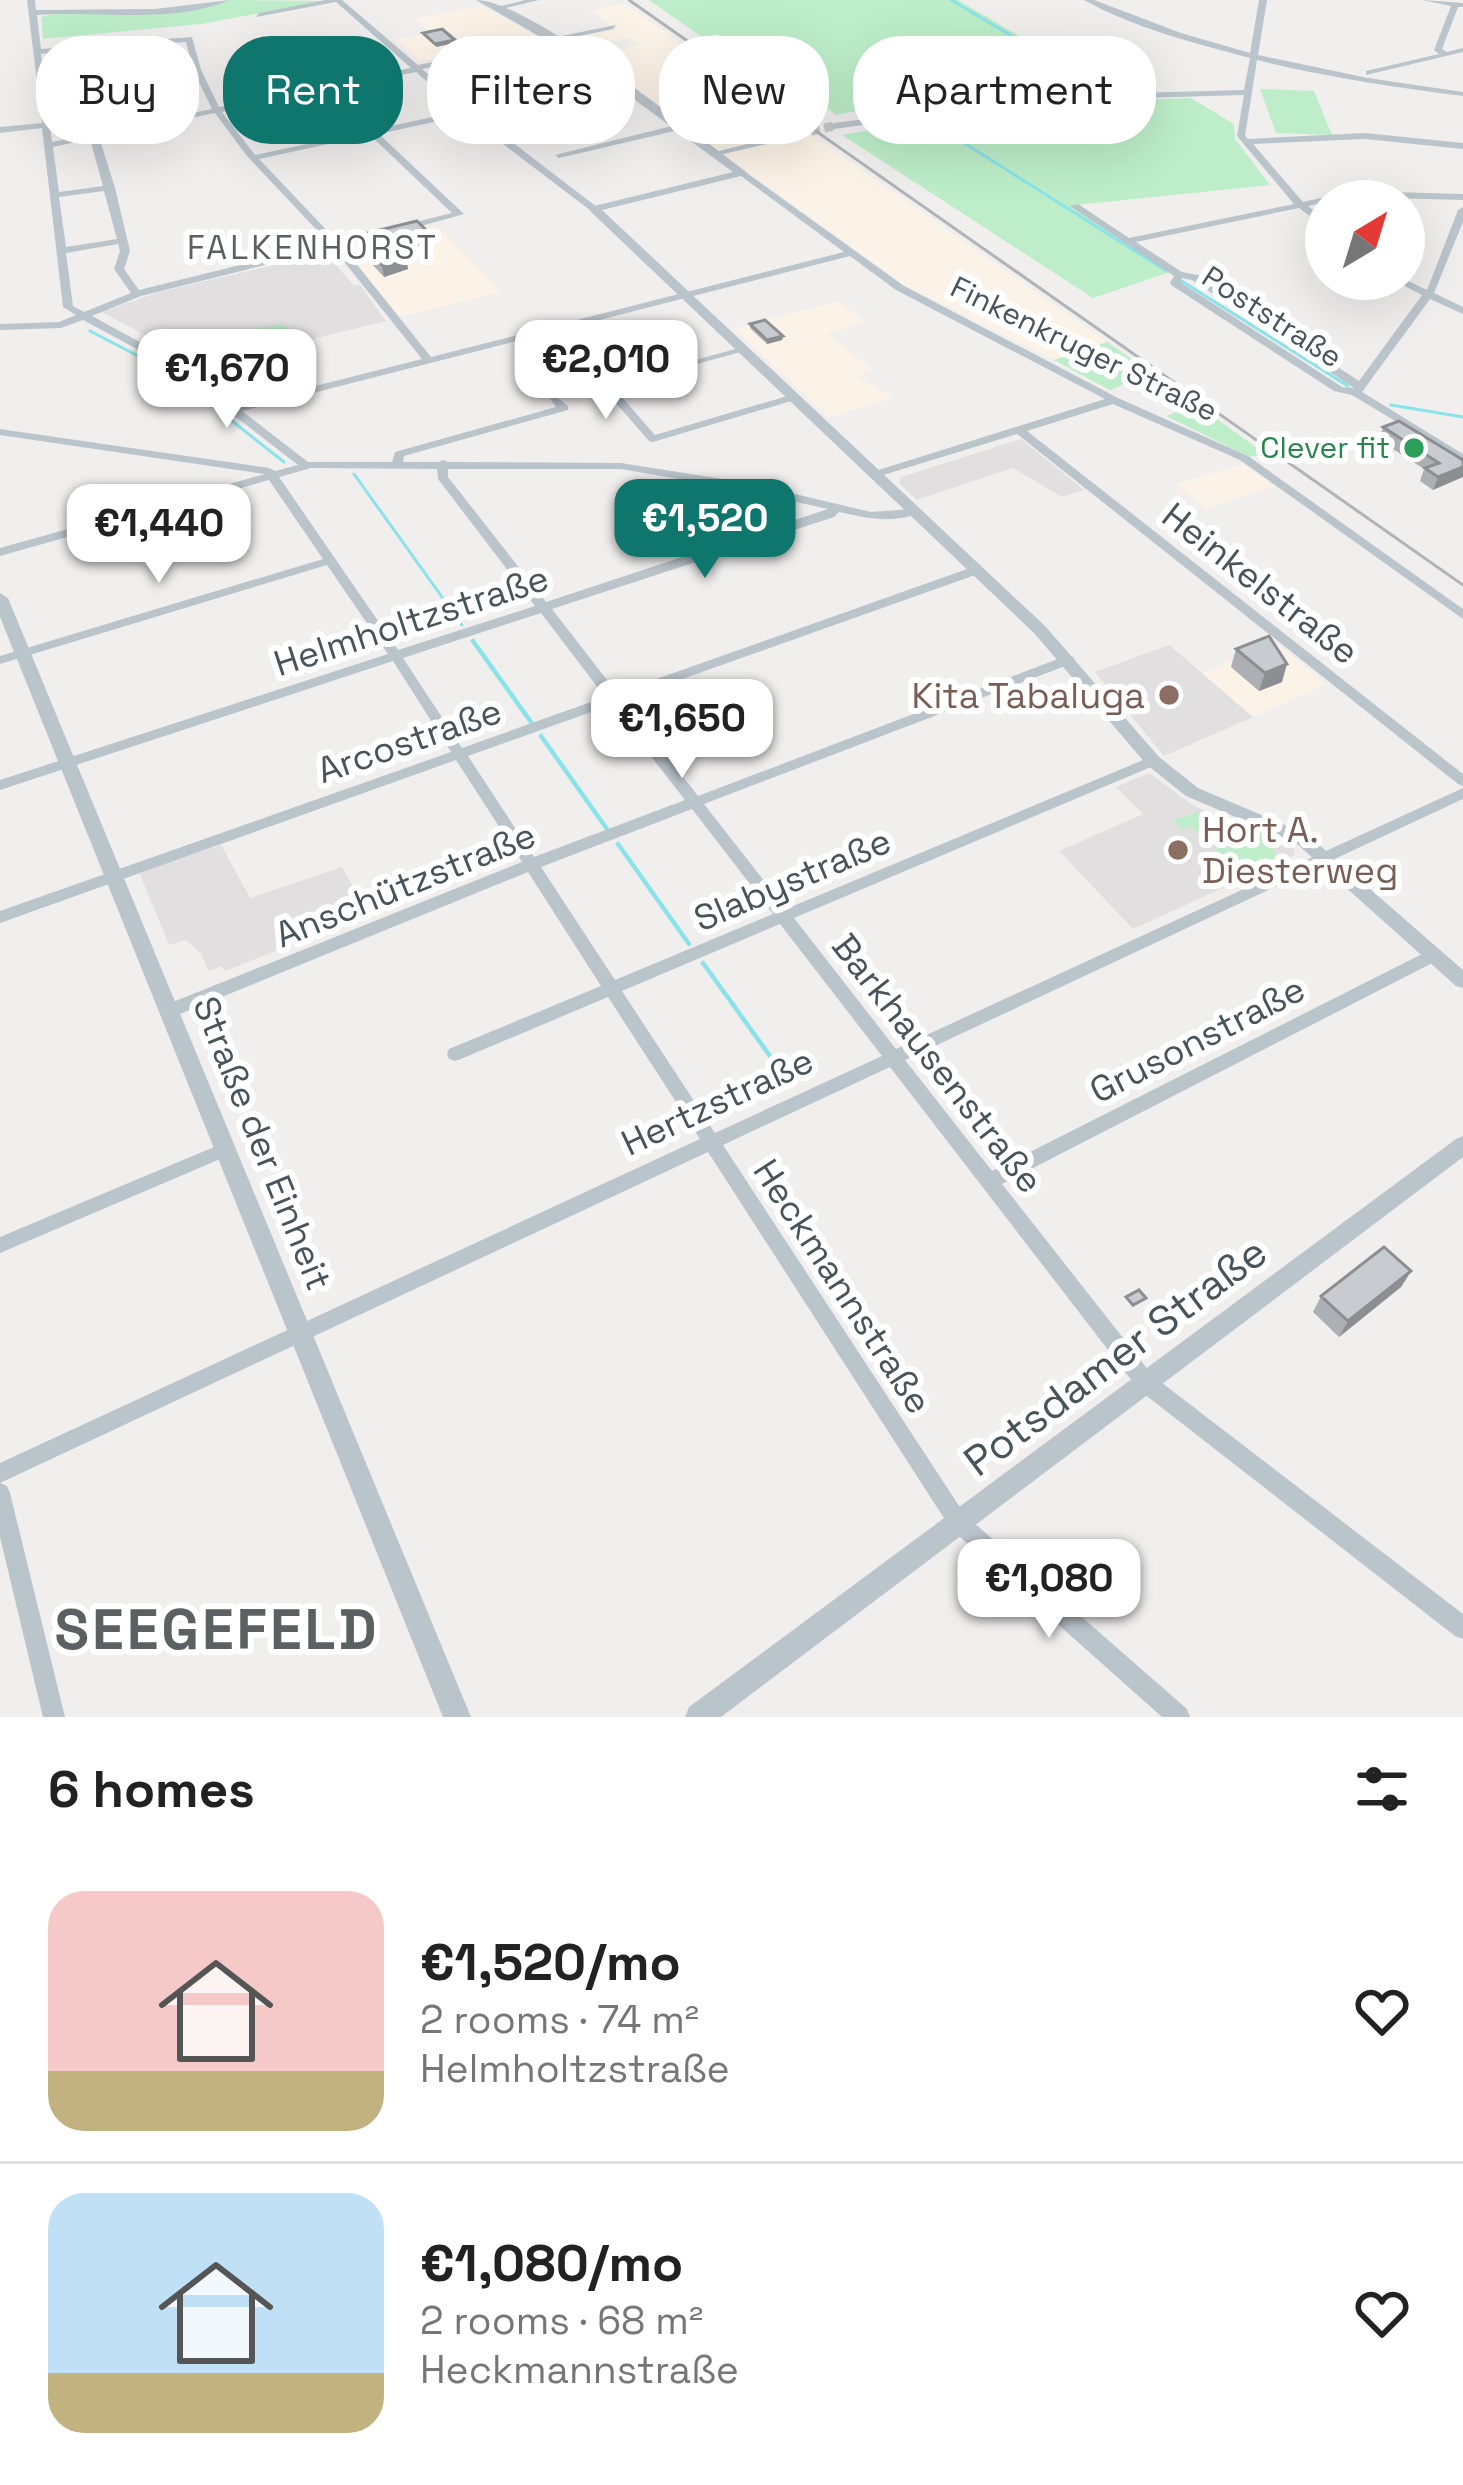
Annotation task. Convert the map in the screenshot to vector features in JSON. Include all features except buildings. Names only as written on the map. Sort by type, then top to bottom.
[{"type":"street","points":[[0,0],[20,0]]},
{"type":"street","points":[[31,0],[36,36]]},
{"type":"street","points":[[33,13],[97,8],[167,12],[226,0]]},
{"type":"street","points":[[259,16],[338,0],[427,78]]},
{"type":"street","name":"Finkenkruger Straße","points":[[480,0],[547,36]]},
{"type":"street","points":[[498,8],[535,0]]},
{"type":"street","points":[[1088,0],[1251,52],[1390,85],[1463,94]]},
{"type":"street","points":[[1263,0],[1251,52],[1245,142],[1305,209]]},
{"type":"street","points":[[1426,0],[1459,4],[1438,50],[1444,54]]},
{"type":"street","points":[[1111,10],[1123,1]]},
{"type":"street","points":[[567,36],[613,27]]},
{"type":"street","points":[[1369,73],[1463,50]]},
{"type":"street","points":[[199,114],[427,66]]},
{"type":"street","points":[[199,80],[218,110],[336,244],[429,361]]},
{"type":"street","points":[[1156,95],[1247,92]]},
{"type":"street","points":[[834,126],[853,123]]},
{"type":"street","points":[[0,130],[36,125]]},
{"type":"street","points":[[559,155],[659,132]]},
{"type":"street","points":[[1245,142],[1365,136],[1463,146]]},
{"type":"street","points":[[54,144],[49,145],[67,302],[80,317],[178,368],[238,409],[306,466]]},
{"type":"street","points":[[96,144],[125,250],[119,269],[137,294]]},
{"type":"street","points":[[257,157],[317,144]]},
{"type":"street","points":[[0,327],[61,326],[137,294],[459,214],[385,144]]},
{"type":"street","points":[[509,144],[595,209],[876,475],[1068,660],[1153,760],[1192,792],[1282,828],[1325,858],[1463,981]]},
{"type":"street","name":"Finkenkruger Straße","points":[[703,144],[900,288],[1114,400],[1244,458],[1463,614]]},
{"type":"street","points":[[715,153],[755,144]]},
{"type":"street","points":[[595,209],[741,172]]},
{"type":"street","points":[[54,195],[110,188]]},
{"type":"street","points":[[1131,240],[1296,202],[1353,194],[1463,197]]},
{"type":"street","points":[[1296,202],[1295,214],[1305,221]]},
{"type":"street","name":"Poststraße","points":[[1075,206],[1179,274],[1175,284],[1338,389],[1357,389],[1463,459]]},
{"type":"street","points":[[1357,389],[1430,291],[1463,210]]},
{"type":"street","points":[[61,251],[120,242]]},
{"type":"street","points":[[238,409],[852,253]]},
{"type":"street","points":[[1425,288],[1430,291]]},
{"type":"street","points":[[1425,289],[1463,307]]},
{"type":"street","points":[[743,350],[606,386],[652,439],[794,397]]},
{"type":"street","points":[[397,464],[399,454],[564,408],[555,399]]},
{"type":"street","points":[[876,475],[1114,400]]},
{"type":"street","name":"Heinkelstraße","points":[[1021,431],[1463,782]]},
{"type":"street","points":[[0,432],[269,471],[274,478]]},
{"type":"street","name":"Barkhausenstraße","points":[[442,464],[442,477],[1146,1383],[1463,1628]]},
{"type":"street","points":[[0,552],[306,466],[656,470],[881,517],[912,513]]},
{"type":"street","name":"Heckmannstraße","points":[[274,478],[395,655],[958,1522],[1179,1717]]},
{"type":"street","name":"Helmholtzstraße","points":[[0,785],[544,609],[830,514],[837,507]]},
{"type":"street","points":[[0,660],[332,560]]},
{"type":"street","name":"Arcostraße","points":[[0,917],[974,571]]},
{"type":"street","name":"Straße der Einheit","points":[[0,598],[457,1717]]},
{"type":"street","name":"Anschützstraße","points":[[170,1011],[530,865],[1068,660]]},
{"type":"street","name":"Slabystraße","points":[[455,1054],[1153,760]]},
{"type":"street","name":"Hertzstraße","points":[[0,1474],[1463,793]]},
{"type":"street","name":"Grusonstraße","points":[[990,1181],[1433,955]]},
{"type":"street","name":"Potsdamer Straße","points":[[699,1717],[1463,1144]]},
{"type":"street","points":[[0,1245],[226,1149]]},
{"type":"street","points":[[0,1493],[54,1717]]},
{"type":"shaded area","points":[[624,3],[671,36],[659,36],[659,107],[635,90],[635,45],[639,44],[635,36],[579,36],[615,29],[590,10]]},
{"type":"shaded area","points":[[482,6],[535,36],[427,36],[427,60],[420,61],[403,47],[403,38],[430,33],[415,19]]},
{"type":"shaded area","points":[[710,144],[825,144],[1107,342],[1054,360],[902,284]]},
{"type":"shaded area","points":[[439,228],[502,292],[400,317],[343,248]]},
{"type":"shaded area","points":[[326,253],[353,285],[360,285],[386,321],[203,366],[102,312],[159,292]]},
{"type":"shaded area","points":[[839,301],[865,322],[827,334],[873,370],[857,376],[893,398],[829,417],[734,329]]},
{"type":"shaded area","points":[[1021,439],[1084,490],[1062,497],[1013,468],[917,500],[899,483],[901,477]]},
{"type":"shaded area","points":[[1243,464],[1274,486],[1205,509],[1176,484]]},
{"type":"shaded area","points":[[1277,644],[1327,684],[1253,717],[1201,673]]},
{"type":"shaded area","name":"Kita Tabaluga","points":[[1169,645],[1253,717],[1164,756],[1095,672]]},
{"type":"shaded area","name":"Hort A. Diesterweg","points":[[1149,773],[1194,806],[1293,844],[1295,855],[1133,929],[1059,851],[1143,814],[1116,787]]},
{"type":"shaded area","points":[[221,845],[250,898],[342,867],[368,914],[225,971],[221,966],[209,971],[200,952],[185,940],[169,945],[139,872]]},
{"type":"green space","points":[[229,0],[325,1],[201,24],[43,36],[41,17],[64,12],[206,6]]},
{"type":"green space","points":[[649,0],[958,0],[1019,36],[853,36],[853,113],[837,115],[829,110],[829,36],[701,36]]},
{"type":"green space","points":[[1260,89],[1314,91],[1332,135],[1276,133]]},
{"type":"green space","points":[[1191,98],[1234,124],[1235,139],[1270,185],[1076,205],[984,144],[1156,144],[1156,99]]},
{"type":"green space","points":[[856,144],[986,144],[1173,271],[1093,298]]},
{"type":"green space","points":[[281,324],[290,329],[289,336],[269,344],[234,352],[203,349],[213,337]]},
{"type":"green space","points":[[1107,342],[1152,373],[1110,390],[1054,360]]},
{"type":"green space","points":[[1196,404],[1264,453],[1250,457],[1166,416]]},
{"type":"green space","points":[[1202,811],[1212,820],[1266,835],[1277,857],[1244,874],[1190,826],[1183,829],[1173,820]]},
{"type":"waterway","points":[[951,0],[1012,36]]},
{"type":"waterway","points":[[966,144],[1165,270]]},
{"type":"waterway","points":[[1180,280],[1348,386]]},
{"type":"waterway","points":[[90,331],[171,373],[284,462]]},
{"type":"waterway","points":[[1391,405],[1463,417]]},
{"type":"waterway","points":[[354,474],[462,625]]},
{"type":"waterway","points":[[473,641],[531,722]]},
{"type":"waterway","points":[[541,736],[607,829]]},
{"type":"waterway","points":[[618,844],[689,944]]},
{"type":"waterway","points":[[703,963],[791,1085]]},
{"type":"tunnel","points":[[829,127],[834,126]]},
{"type":"railway","points":[[629,0],[1463,585]]},
{"type":"place","name":"Clever fit","points":[[1414,448]]},
{"type":"place","name":"Kita Tabaluga","points":[[1169,695]]},
{"type":"place","name":"Hort A. Diesterweg","points":[[1178,850]]},
{"type":"district","name":"FALKENHORST","points":[[313,247]]},
{"type":"district","name":"SEEGEFELD","points":[[217,1629]]}]
